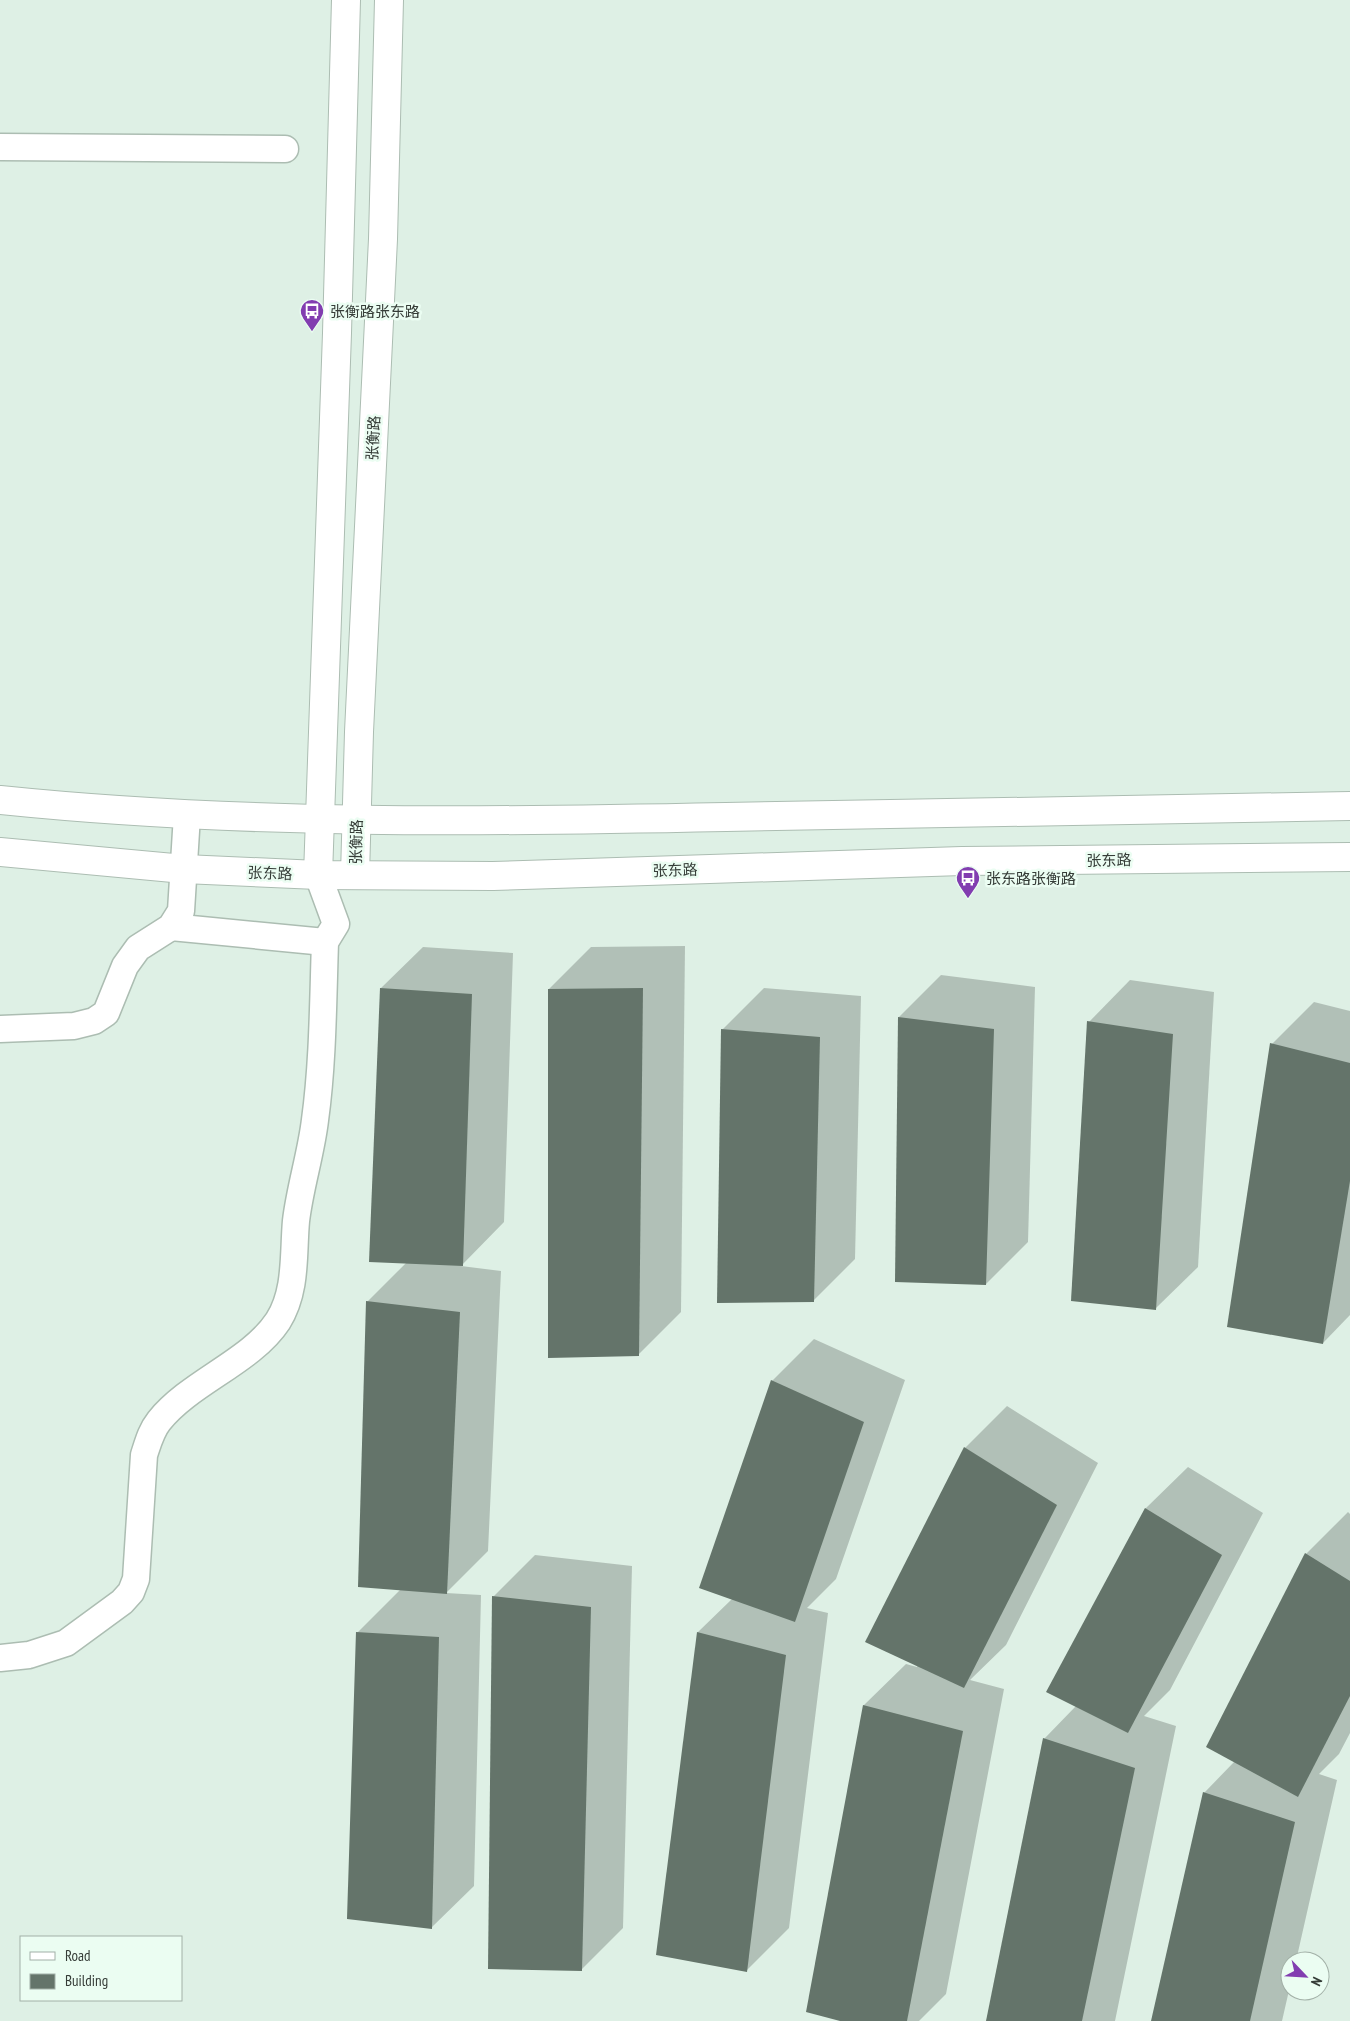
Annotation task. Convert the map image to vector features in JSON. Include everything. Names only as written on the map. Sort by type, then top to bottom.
[{"type":"main road","points":[[318,874],[337,333],[346,0]]},
{"type":"main road","name":"张衡路","points":[[355,875],[383,239],[389,0]]},
{"type":"main road","points":[[0,800],[104,810],[187,815],[319,820],[513,821],[1350,806]]},
{"type":"main road","name":"张东路","points":[[0,852],[184,869],[355,875],[493,876],[962,861],[1350,856]]},
{"type":"street","points":[[0,147],[285,149]]},
{"type":"street","points":[[0,1029],[74,1026],[94,1021],[106,1013],[125,966],[138,948],[171,927],[181,911],[187,815]]},
{"type":"street","points":[[0,1658],[29,1654],[66,1643],[122,1602],[131,1592],[136,1579],[144,1455],[150,1437],[159,1420],[260,1342],[278,1321],[288,1299],[293,1278],[296,1220],[315,1120],[325,942],[336,924],[318,874]]},
{"type":"street","points":[[171,927],[325,942]]},
{"type":"building","points":[[380,988],[472,994],[463,1266],[369,1262]]},
{"type":"building","points":[[643,988],[639,1356],[548,1358],[548,989]]},
{"type":"building","points":[[898,1017],[994,1029],[986,1285],[895,1282]]},
{"type":"building","points":[[1087,1021],[1173,1034],[1156,1310],[1071,1301]]},
{"type":"building","points":[[721,1029],[820,1037],[814,1302],[717,1303]]},
{"type":"building","points":[[1270,1043],[1350,1063],[1350,1181],[1323,1344],[1227,1327]]},
{"type":"building","points":[[366,1301],[460,1312],[447,1594],[358,1587]]},
{"type":"building","points":[[771,1380],[864,1422],[795,1622],[699,1588]]},
{"type":"building","points":[[964,1447],[1057,1505],[964,1688],[865,1642]]},
{"type":"building","points":[[1145,1508],[1222,1555],[1128,1733],[1046,1692]]},
{"type":"building","points":[[1305,1553],[1350,1581],[1350,1696],[1298,1797],[1206,1747]]},
{"type":"building","points":[[492,1596],[591,1607],[582,1971],[488,1969]]},
{"type":"building","points":[[356,1632],[439,1637],[432,1929],[347,1919]]},
{"type":"building","points":[[697,1632],[786,1655],[747,1972],[656,1955]]},
{"type":"building","points":[[863,1705],[963,1731],[907,2021],[840,2021],[806,2012]]},
{"type":"building","points":[[1043,1738],[1135,1768],[1082,2021],[986,2021]]},
{"type":"building","points":[[1203,1792],[1295,1822],[1250,2021],[1151,2021]]},
{"type":"place","name":"张衡路张东路","points":[[312,332]]},
{"type":"place","name":"张东路张衡路","points":[[968,899]]}]
